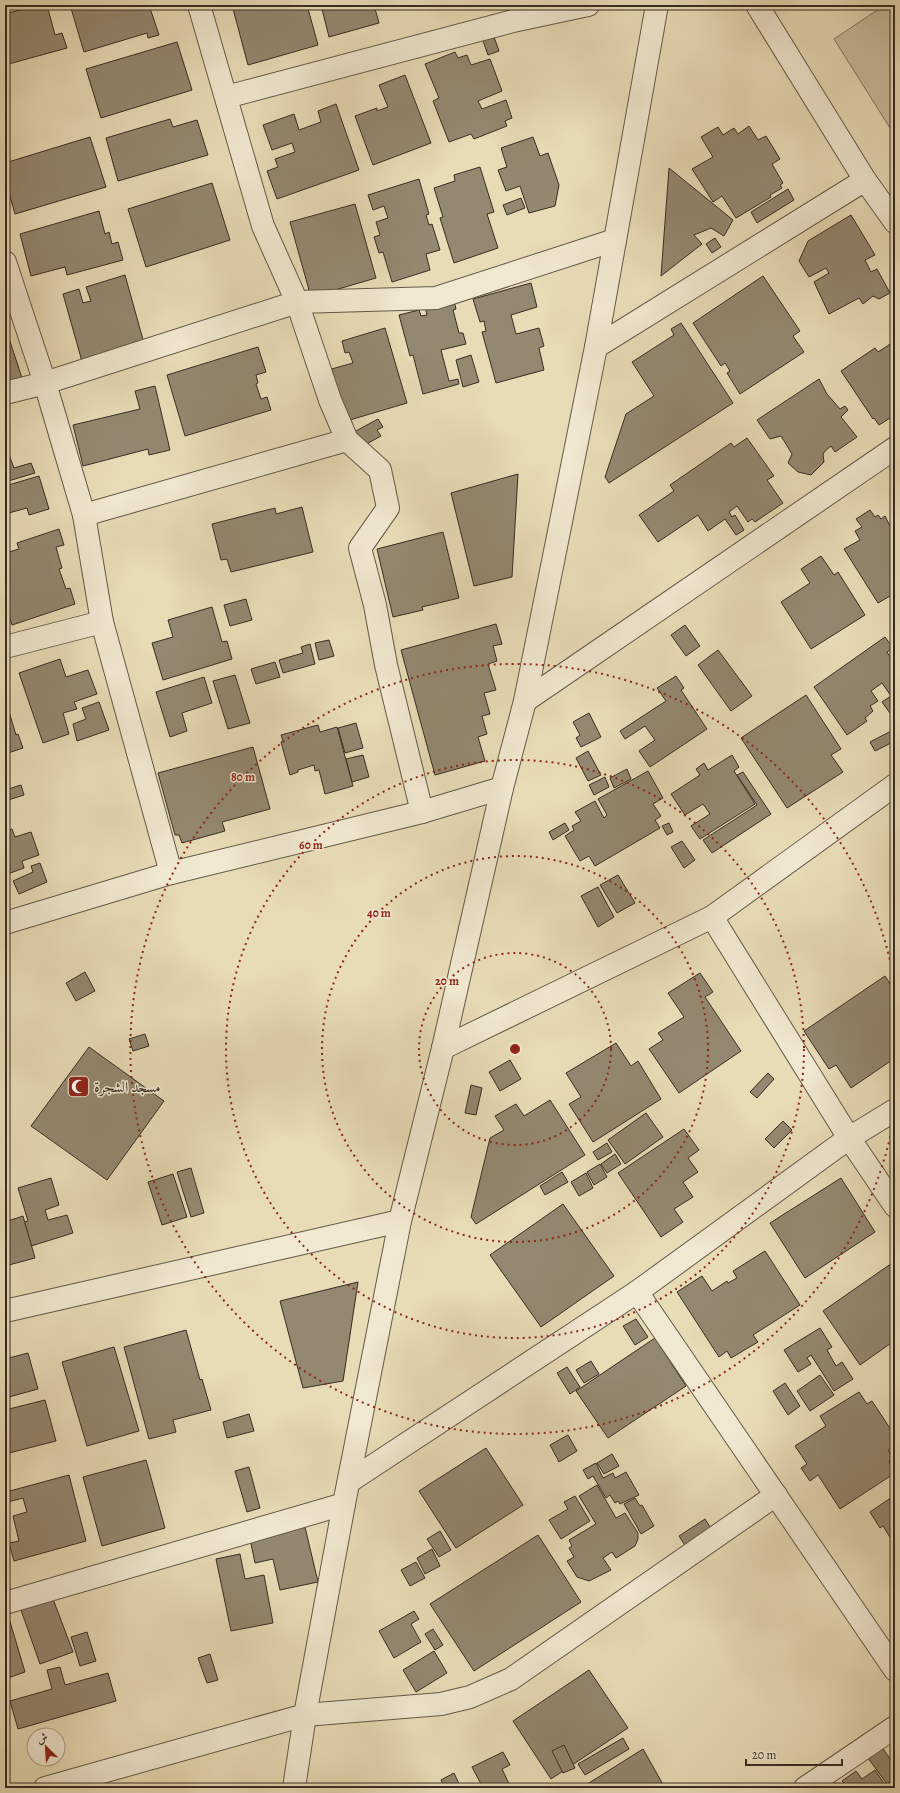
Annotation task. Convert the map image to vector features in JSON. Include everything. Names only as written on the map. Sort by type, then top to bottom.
[{"type":"street","points":[[199,5],[263,226],[297,302],[330,400],[347,440],[380,470],[388,508],[360,548],[375,605],[386,665],[422,812]]},
{"type":"street","points":[[226,97],[511,13],[588,5]]},
{"type":"street","points":[[294,1788],[305,1715],[344,1504],[350,1481],[400,1221],[443,1048],[502,788],[524,701],[596,347],[657,5]]},
{"type":"street","points":[[757,5],[865,180],[895,222]]},
{"type":"street","points":[[596,347],[865,180]]},
{"type":"street","points":[[5,393],[45,383],[297,302],[436,298],[615,240]]},
{"type":"street","points":[[5,262],[45,383],[84,515],[102,622],[171,873]]},
{"type":"street","points":[[84,515],[347,440]]},
{"type":"street","points":[[524,701],[895,448]]},
{"type":"street","points":[[5,647],[102,622]]},
{"type":"street","points":[[443,1048],[712,917],[895,785]]},
{"type":"street","points":[[5,923],[171,873],[422,812],[502,788]]},
{"type":"street","points":[[712,917],[849,1138],[895,1206]]},
{"type":"street","points":[[350,1481],[637,1292],[849,1138],[895,1110]]},
{"type":"street","points":[[5,1311],[400,1221]]},
{"type":"street","points":[[637,1292],[895,1670]]},
{"type":"street","points":[[44,1788],[305,1715],[441,1704],[470,1697],[511,1679],[776,1495]]},
{"type":"street","points":[[5,1603],[344,1504]]},
{"type":"street","points":[[805,1788],[895,1727]]},
{"type":"shaded area","points":[[885,5],[895,5],[895,136],[834,39]]},
{"type":"building","points":[[38,5],[47,5],[55,35],[62,33],[67,48],[5,65],[5,14]]},
{"type":"building","points":[[70,5],[149,5],[159,35],[148,38],[147,33],[84,52]]},
{"type":"building","points":[[232,5],[307,5],[318,45],[248,65]]},
{"type":"building","points":[[321,5],[374,5],[379,23],[329,37]]},
{"type":"building","points":[[493,34],[499,51],[488,55],[482,38]]},
{"type":"building","points":[[177,42],[192,90],[101,118],[86,69]]},
{"type":"building","points":[[455,52],[458,58],[467,55],[471,65],[490,59],[502,91],[478,101],[482,109],[506,100],[512,118],[505,121],[507,126],[474,139],[471,134],[449,142],[433,101],[439,98],[425,64]]},
{"type":"building","points":[[405,75],[431,143],[373,165],[355,116],[377,108],[377,111],[388,107],[379,85]]},
{"type":"building","points":[[336,104],[359,170],[277,199],[267,171],[278,167],[275,159],[295,152],[292,143],[272,150],[263,125],[294,114],[299,130],[321,122],[318,111]]},
{"type":"building","points":[[170,119],[173,127],[197,120],[208,155],[118,181],[106,138]]},
{"type":"building","points":[[749,126],[758,140],[766,136],[780,159],[772,164],[783,183],[780,185],[782,188],[770,195],[771,197],[736,218],[722,196],[713,202],[692,169],[713,157],[701,137],[718,127],[723,135],[734,128],[738,134]]},
{"type":"building","points":[[90,137],[106,187],[15,214],[5,179],[5,163]]},
{"type":"building","points":[[533,137],[540,156],[548,153],[559,185],[555,206],[529,213],[520,186],[506,191],[498,170],[507,167],[501,148]]},
{"type":"building","points":[[480,167],[494,212],[487,214],[498,248],[454,263],[440,218],[443,217],[434,188],[455,181],[454,175]]},
{"type":"building","points":[[669,168],[733,220],[724,236],[711,228],[694,235],[702,244],[661,276]]},
{"type":"building","points":[[419,179],[429,214],[426,215],[429,225],[432,224],[440,250],[426,254],[430,270],[392,282],[383,252],[379,253],[374,237],[380,235],[376,222],[388,218],[384,206],[373,210],[368,195]]},
{"type":"building","points":[[212,183],[230,240],[146,267],[128,209]]},
{"type":"building","points":[[788,189],[794,200],[757,223],[751,212]]},
{"type":"building","points":[[521,198],[525,208],[507,215],[503,205]]},
{"type":"building","points":[[355,204],[376,278],[311,297],[290,222]]},
{"type":"building","points":[[99,211],[105,234],[109,232],[112,244],[118,242],[123,260],[67,275],[65,267],[31,276],[20,234]]},
{"type":"building","points":[[851,215],[875,255],[865,260],[871,272],[877,269],[890,293],[879,299],[873,296],[863,304],[859,298],[829,314],[814,282],[829,273],[826,268],[809,277],[799,261],[808,241]]},
{"type":"building","points":[[715,238],[721,247],[712,253],[706,244]]},
{"type":"building","points":[[125,275],[145,347],[83,365],[63,294],[79,289],[83,303],[91,301],[86,287]]},
{"type":"building","points":[[763,276],[800,331],[793,336],[804,352],[740,394],[727,373],[730,371],[725,363],[721,366],[693,323]]},
{"type":"building","points":[[531,283],[537,307],[511,315],[516,334],[539,328],[544,346],[539,348],[544,370],[496,383],[482,332],[486,331],[484,321],[480,322],[473,299]]},
{"type":"building","points":[[454,300],[456,309],[453,310],[459,333],[463,333],[466,344],[441,350],[449,381],[458,379],[459,384],[423,394],[413,355],[410,356],[399,315],[419,310],[421,316],[427,315],[425,307]]},
{"type":"building","points":[[681,323],[733,403],[609,483],[605,477],[626,414],[654,396],[632,362],[674,335],[671,329]]},
{"type":"building","points":[[5,326],[22,378],[5,384]]},
{"type":"building","points":[[385,328],[407,403],[343,422],[328,370],[353,363],[349,352],[345,353],[342,341]]},
{"type":"building","points":[[895,341],[895,415],[879,425],[874,418],[873,419],[841,371],[875,348],[878,352]]},
{"type":"building","points":[[258,347],[266,372],[256,375],[258,383],[256,384],[261,399],[267,397],[271,410],[185,436],[167,375]]},
{"type":"building","points":[[471,355],[479,382],[463,387],[456,360]]},
{"type":"building","points":[[819,379],[827,394],[840,409],[845,406],[848,410],[841,417],[857,437],[835,452],[831,446],[826,450],[823,454],[824,462],[811,475],[798,472],[788,463],[792,454],[781,436],[770,439],[757,420]]},
{"type":"building","points":[[155,386],[170,450],[149,455],[148,449],[83,466],[73,425],[140,409],[135,391]]},
{"type":"building","points":[[378,419],[383,427],[377,430],[381,436],[361,447],[354,432]]},
{"type":"building","points":[[747,438],[774,476],[767,480],[783,503],[755,522],[752,519],[748,522],[737,506],[729,512],[732,517],[735,515],[744,530],[736,535],[725,519],[708,531],[698,515],[658,542],[639,515],[674,491],[670,485],[731,443],[734,447]]},
{"type":"building","points":[[5,444],[14,468],[31,463],[35,473],[5,482]]},
{"type":"building","points":[[518,474],[512,577],[474,586],[451,493]]},
{"type":"building","points":[[39,476],[49,509],[29,515],[27,508],[5,514],[5,486]]},
{"type":"building","points":[[302,507],[313,552],[231,572],[227,559],[221,560],[212,524],[275,508],[276,514]]},
{"type":"building","points":[[870,510],[875,517],[878,515],[881,519],[885,516],[890,526],[895,523],[895,596],[891,598],[890,596],[878,603],[844,549],[860,540],[855,531],[862,527],[856,519]]},
{"type":"building","points":[[59,529],[64,545],[56,547],[62,568],[59,569],[66,589],[70,588],[75,604],[12,625],[5,604],[5,543],[9,552],[19,549],[17,543]]},
{"type":"building","points":[[443,532],[459,598],[422,607],[423,610],[393,617],[377,549]]},
{"type":"building","points":[[821,556],[834,575],[838,572],[865,615],[811,649],[781,602],[810,583],[801,569]]},
{"type":"building","points":[[246,599],[252,620],[230,626],[224,605]]},
{"type":"building","points":[[212,607],[222,642],[227,641],[232,659],[163,680],[152,643],[173,637],[168,620]]},
{"type":"building","points":[[496,624],[502,644],[493,646],[497,661],[488,664],[496,690],[484,693],[490,714],[482,716],[487,734],[478,737],[485,761],[435,775],[401,650]]},
{"type":"building","points":[[685,625],[700,646],[686,656],[671,635]]},
{"type":"building","points":[[885,637],[893,648],[887,652],[895,664],[895,720],[882,702],[891,696],[882,683],[871,691],[878,701],[870,706],[873,711],[865,718],[867,721],[847,735],[814,687]]},
{"type":"building","points":[[329,640],[334,656],[319,660],[315,643]]},
{"type":"building","points":[[310,644],[315,664],[283,673],[279,660],[303,653],[301,647]]},
{"type":"building","points":[[718,650],[752,696],[731,711],[698,665]]},
{"type":"building","points":[[60,659],[66,677],[88,670],[97,694],[74,702],[77,709],[63,713],[69,734],[43,743],[19,673]]},
{"type":"building","points":[[275,662],[280,677],[256,684],[251,669]]},
{"type":"building","points":[[235,675],[250,723],[228,729],[213,681]]},
{"type":"building","points":[[676,676],[684,688],[681,690],[707,729],[650,767],[639,751],[655,740],[645,726],[625,739],[620,731],[666,701],[657,688]]},
{"type":"building","points":[[204,677],[212,703],[182,713],[187,731],[170,737],[156,692]]},
{"type":"building","points":[[806,695],[841,749],[831,755],[843,772],[787,808],[741,738]]},
{"type":"building","points":[[5,698],[16,735],[18,734],[23,748],[5,754]]},
{"type":"building","points":[[99,702],[109,730],[77,741],[73,724],[86,719],[82,708]]},
{"type":"building","points":[[589,713],[601,737],[581,747],[576,738],[580,735],[573,722]]},
{"type":"building","points":[[356,723],[363,748],[345,753],[338,728]]},
{"type":"building","points":[[318,725],[320,732],[337,727],[353,786],[325,794],[319,770],[315,771],[314,765],[298,770],[298,772],[290,775],[281,742],[283,741],[281,735]]},
{"type":"building","points":[[895,729],[895,741],[875,751],[870,742]]},
{"type":"building","points":[[253,747],[270,809],[222,822],[225,831],[182,843],[179,835],[175,835],[158,773]]},
{"type":"building","points":[[588,751],[601,775],[588,781],[576,758]]},
{"type":"building","points":[[363,755],[369,777],[352,782],[346,759]]},
{"type":"building","points":[[732,755],[739,767],[734,771],[755,804],[700,839],[691,826],[710,814],[703,804],[685,815],[671,794],[700,775],[696,769],[704,763],[708,770]]},
{"type":"building","points":[[627,769],[631,779],[614,788],[610,778]]},
{"type":"building","points":[[648,771],[663,798],[653,804],[661,816],[655,820],[660,828],[595,866],[589,856],[580,861],[565,836],[574,830],[572,826],[581,821],[575,812],[595,801],[604,818],[607,815],[598,799]]},
{"type":"building","points":[[743,772],[771,814],[712,853],[703,840],[757,805],[737,775]]},
{"type":"building","points":[[605,777],[609,787],[594,795],[589,785]]},
{"type":"building","points":[[21,785],[24,795],[5,801],[5,790]]},
{"type":"building","points":[[5,818],[9,830],[12,829],[15,837],[31,832],[39,855],[22,861],[24,868],[5,875]]},
{"type":"building","points":[[565,823],[569,830],[553,840],[549,832]]},
{"type":"building","points":[[669,823],[673,832],[667,835],[662,826]]},
{"type":"building","points":[[682,841],[695,860],[684,868],[671,847]]},
{"type":"building","points":[[40,863],[47,882],[19,894],[13,881],[33,872],[31,866]]},
{"type":"building","points":[[618,875],[635,903],[617,913],[600,885]]},
{"type":"building","points":[[598,887],[614,917],[598,927],[581,896]]},
{"type":"building","points":[[85,972],[95,991],[76,1001],[66,983]]},
{"type":"building","points":[[700,973],[713,992],[705,997],[741,1051],[679,1093],[649,1049],[663,1040],[658,1033],[684,1017],[668,993]]},
{"type":"building","points":[[885,976],[895,991],[895,1058],[851,1088],[836,1065],[829,1069],[804,1031]]},
{"type":"building","points":[[145,1034],[149,1046],[133,1051],[129,1039]]},
{"type":"building","points":[[616,1043],[631,1066],[638,1061],[661,1099],[593,1142],[569,1104],[581,1097],[566,1073]]},
{"type":"building","points":[[89,1047],[164,1101],[107,1180],[31,1126]]},
{"type":"building","points":[[510,1060],[521,1079],[500,1091],[489,1072]]},
{"type":"building","points":[[768,1073],[774,1079],[757,1098],[750,1092]]},
{"type":"building","points":[[471,1085],[482,1088],[476,1115],[465,1113]]},
{"type":"building","points":[[550,1100],[585,1155],[476,1224],[471,1217],[490,1138],[504,1130],[495,1116],[516,1104],[524,1116]]},
{"type":"building","points":[[646,1113],[663,1137],[625,1164],[608,1140]]},
{"type":"building","points":[[783,1121],[792,1130],[774,1148],[765,1139]]},
{"type":"building","points":[[684,1129],[699,1150],[688,1158],[698,1172],[683,1182],[693,1197],[674,1209],[683,1222],[661,1237],[618,1173]]},
{"type":"building","points":[[607,1143],[612,1152],[598,1160],[593,1152]]},
{"type":"building","points":[[615,1154],[621,1164],[607,1173],[601,1164]]},
{"type":"building","points":[[600,1164],[607,1177],[594,1185],[587,1172]]},
{"type":"building","points":[[191,1168],[204,1213],[191,1217],[177,1172]]},
{"type":"building","points":[[562,1172],[568,1182],[545,1195],[540,1186]]},
{"type":"building","points":[[586,1173],[593,1188],[579,1196],[571,1182]]},
{"type":"building","points":[[173,1174],[187,1217],[162,1225],[148,1182]]},
{"type":"building","points":[[51,1178],[59,1205],[45,1210],[48,1220],[67,1215],[73,1233],[15,1251],[7,1228],[28,1221],[18,1188]]},
{"type":"building","points":[[841,1178],[875,1232],[805,1278],[770,1223]]},
{"type":"building","points":[[563,1204],[614,1276],[541,1327],[490,1255]]},
{"type":"building","points":[[23,1216],[35,1258],[5,1266],[5,1242],[10,1240],[5,1222]]},
{"type":"building","points":[[765,1251],[800,1305],[753,1335],[758,1342],[731,1358],[727,1351],[719,1357],[677,1292],[702,1276],[712,1291],[727,1281],[728,1283],[737,1278],[733,1271]]},
{"type":"building","points":[[895,1261],[895,1333],[890,1337],[894,1341],[860,1365],[823,1311]]},
{"type":"building","points":[[358,1282],[343,1381],[303,1388],[280,1301]]},
{"type":"building","points":[[636,1319],[648,1337],[635,1345],[623,1326]]},
{"type":"building","points":[[820,1328],[832,1347],[827,1350],[836,1366],[842,1362],[853,1379],[834,1391],[811,1355],[807,1358],[811,1364],[798,1372],[784,1350]]},
{"type":"building","points":[[186,1330],[200,1380],[202,1379],[211,1410],[173,1420],[176,1432],[149,1439],[124,1347]]},
{"type":"building","points":[[655,1338],[686,1386],[608,1438],[576,1391]]},
{"type":"building","points":[[114,1347],[139,1431],[87,1446],[62,1362]]},
{"type":"building","points":[[28,1353],[38,1389],[5,1398],[5,1359]]},
{"type":"building","points":[[591,1361],[599,1374],[584,1383],[576,1370]]},
{"type":"building","points":[[567,1367],[580,1387],[570,1394],[557,1373]]},
{"type":"building","points":[[820,1375],[834,1395],[810,1411],[797,1391]]},
{"type":"building","points":[[785,1383],[800,1406],[788,1415],[773,1391]]},
{"type":"building","points":[[859,1392],[867,1404],[872,1401],[895,1436],[895,1445],[888,1450],[893,1459],[889,1461],[895,1473],[840,1509],[818,1475],[810,1481],[801,1468],[807,1464],[795,1446],[826,1426],[820,1416]]},
{"type":"building","points":[[45,1400],[56,1441],[5,1454],[5,1410]]},
{"type":"building","points":[[249,1414],[254,1431],[227,1438],[223,1422]]},
{"type":"building","points":[[568,1435],[577,1451],[559,1462],[550,1445]]},
{"type":"building","points":[[486,1448],[523,1505],[456,1548],[419,1491]]},
{"type":"building","points":[[612,1454],[619,1466],[604,1474],[597,1463]]},
{"type":"building","points":[[146,1460],[165,1528],[102,1546],[83,1477]]},
{"type":"building","points":[[596,1463],[603,1478],[613,1473],[615,1478],[626,1472],[639,1495],[620,1504],[618,1501],[615,1503],[610,1495],[606,1498],[593,1476],[588,1479],[583,1470]]},
{"type":"building","points":[[249,1467],[260,1508],[247,1512],[235,1471]]},
{"type":"building","points":[[69,1475],[86,1541],[14,1561],[9,1543],[19,1541],[13,1516],[27,1512],[23,1498],[8,1502],[6,1492]]},
{"type":"building","points":[[597,1485],[616,1518],[625,1513],[638,1533],[638,1539],[635,1546],[616,1558],[612,1552],[603,1558],[611,1570],[589,1581],[577,1577],[567,1561],[574,1557],[569,1548],[572,1546],[569,1540],[596,1524],[579,1496]]},
{"type":"building","points":[[895,1495],[895,1540],[893,1542],[883,1526],[880,1528],[870,1512]]},
{"type":"building","points":[[575,1496],[590,1521],[561,1539],[549,1520],[568,1509],[564,1502]]},
{"type":"building","points":[[635,1498],[640,1506],[642,1505],[654,1526],[641,1534],[624,1504]]},
{"type":"building","points":[[705,1519],[714,1533],[688,1550],[679,1536]]},
{"type":"building","points":[[305,1527],[318,1582],[280,1590],[273,1559],[255,1563],[250,1539]]},
{"type":"building","points":[[440,1531],[451,1550],[439,1557],[427,1539]]},
{"type":"building","points":[[538,1535],[581,1602],[474,1671],[430,1604]]},
{"type":"building","points":[[432,1549],[440,1566],[425,1574],[417,1558]]},
{"type":"building","points":[[240,1554],[245,1579],[264,1575],[273,1623],[231,1631],[216,1559]]},
{"type":"building","points":[[416,1562],[425,1578],[410,1586],[401,1570]]},
{"type":"building","points":[[53,1599],[73,1652],[40,1664],[21,1610]]},
{"type":"building","points":[[414,1611],[419,1619],[411,1624],[421,1642],[394,1658],[379,1631]]},
{"type":"building","points":[[8,1615],[25,1672],[5,1679],[5,1616]]},
{"type":"building","points":[[433,1629],[443,1645],[435,1650],[425,1634]]},
{"type":"building","points":[[87,1632],[96,1661],[80,1666],[71,1637]]},
{"type":"building","points":[[434,1651],[447,1673],[416,1692],[403,1670]]},
{"type":"building","points":[[210,1654],[218,1680],[207,1683],[198,1658]]},
{"type":"building","points":[[60,1667],[65,1685],[108,1673],[116,1701],[18,1729],[10,1701],[52,1689],[47,1670]]},
{"type":"building","points":[[589,1670],[628,1728],[551,1779],[513,1721]]},
{"type":"building","points":[[623,1738],[629,1749],[585,1775],[578,1764]]},
{"type":"building","points":[[879,1743],[895,1766],[895,1779],[887,1784],[865,1754]]},
{"type":"building","points":[[564,1745],[575,1768],[563,1773],[552,1751]]},
{"type":"building","points":[[643,1749],[665,1788],[581,1788]]},
{"type":"building","points":[[503,1752],[510,1765],[502,1769],[511,1788],[472,1788],[481,1784],[472,1767]]},
{"type":"building","points":[[875,1770],[887,1788],[836,1788],[844,1783],[842,1781],[856,1771],[862,1779]]},
{"type":"building","points":[[454,1773],[461,1788],[445,1788],[441,1780]]},
{"type":"place","name":"مسجد الشجرة","points":[[79,1087]]}]
